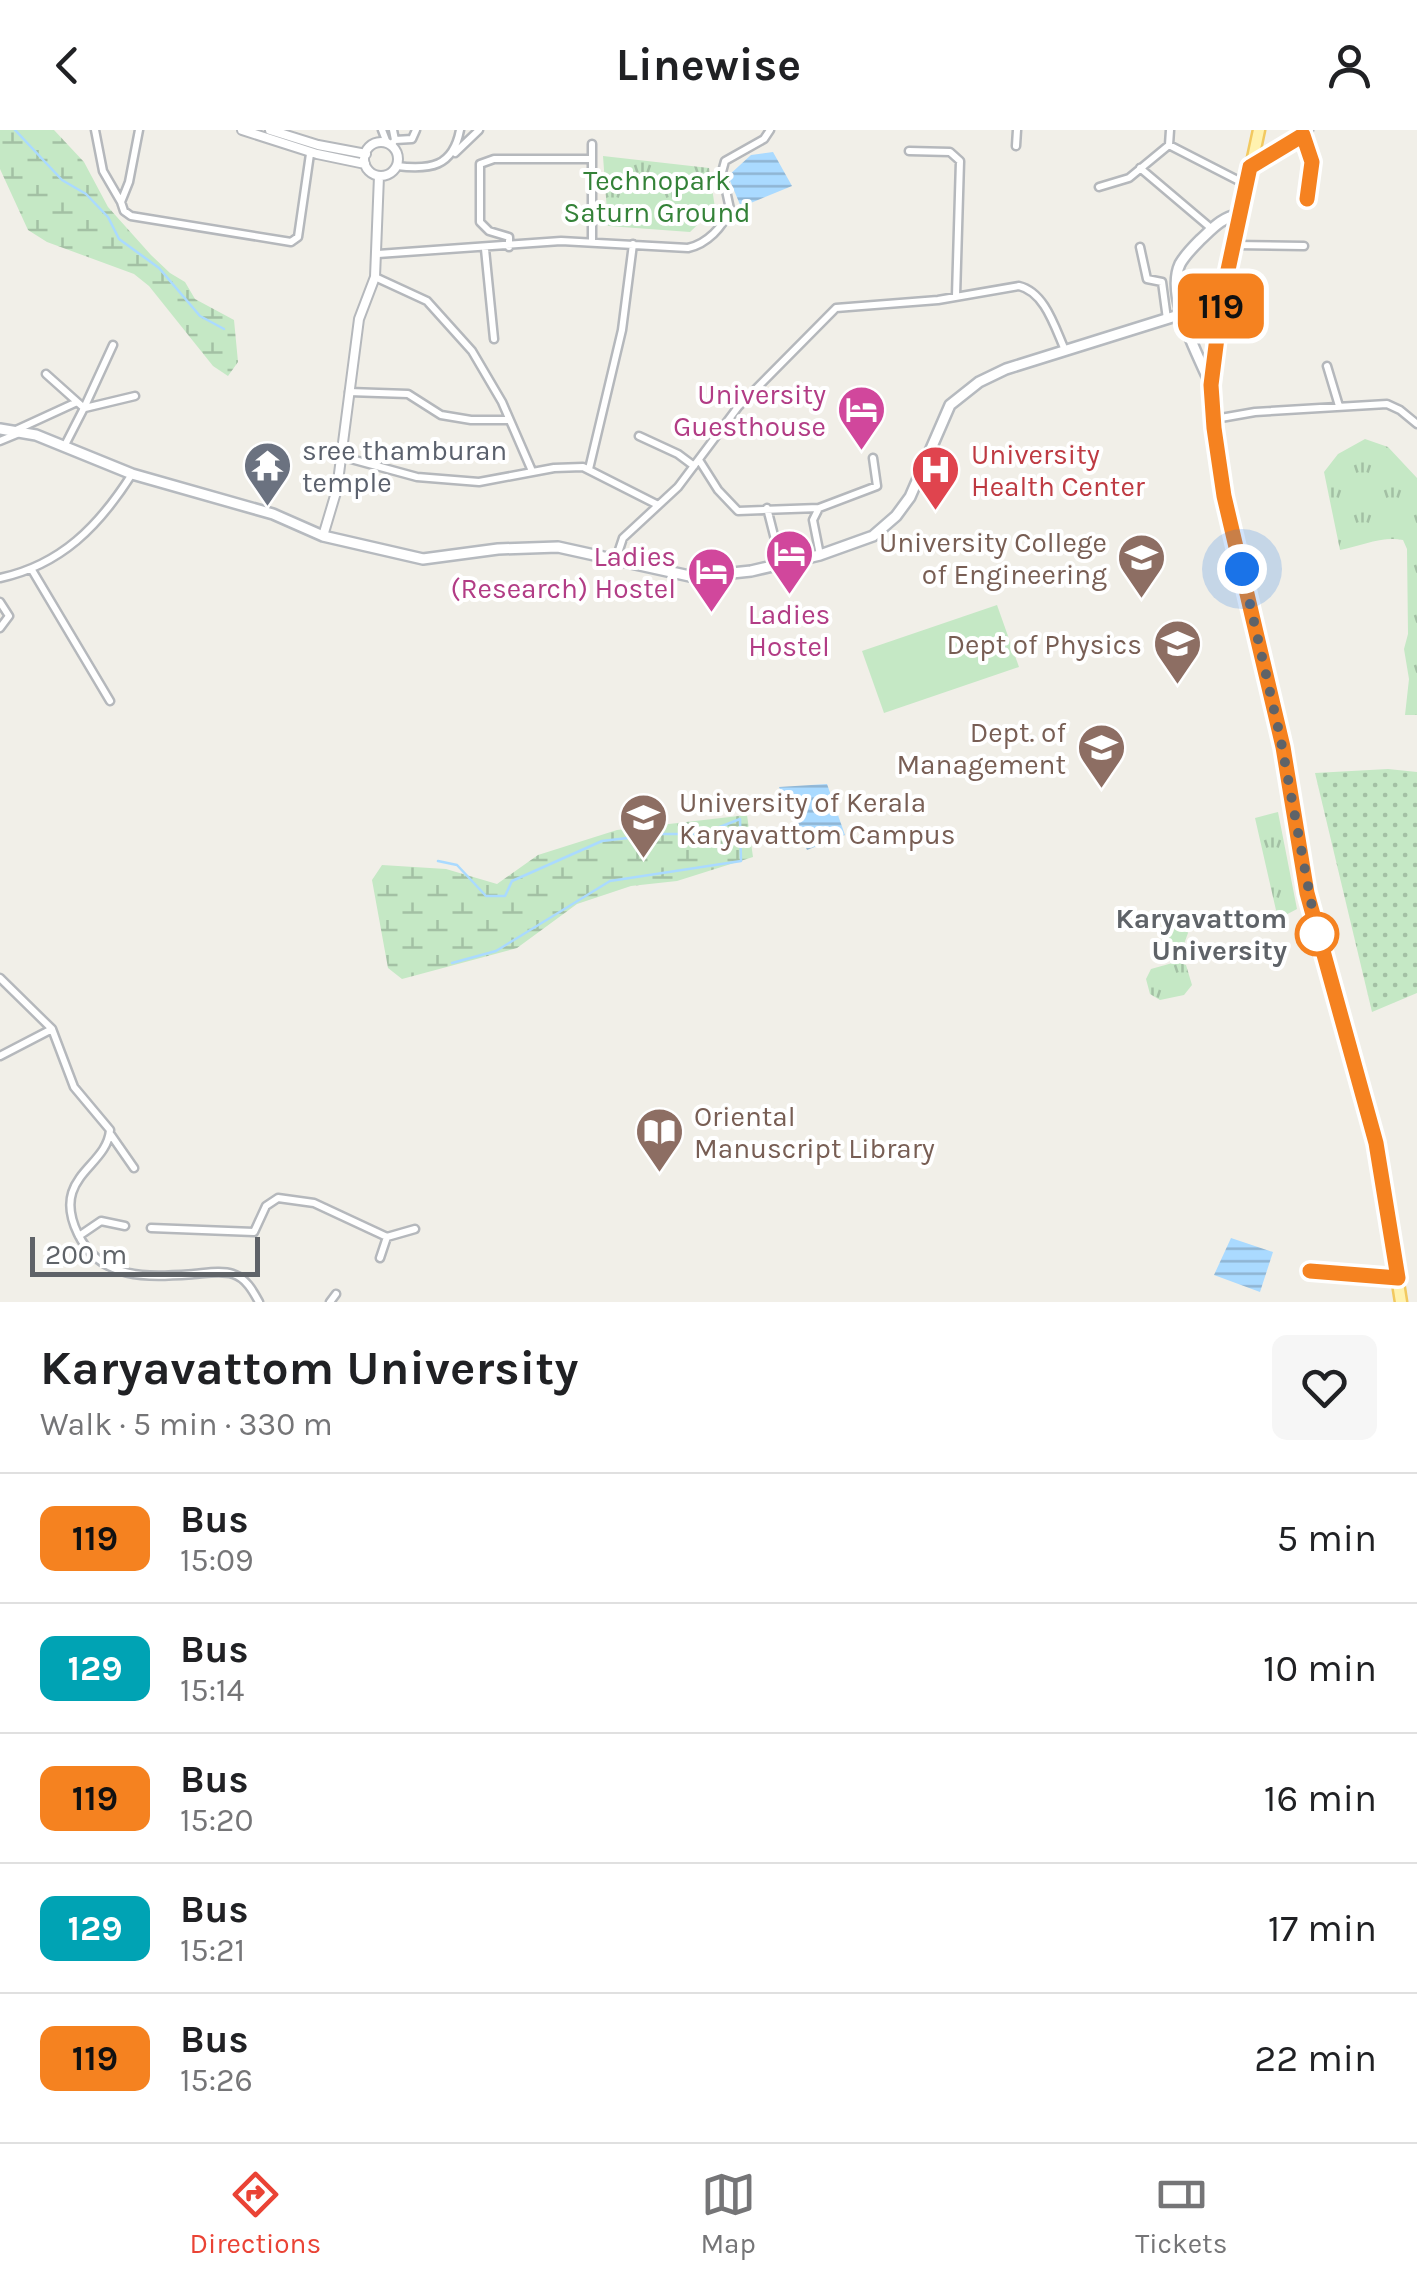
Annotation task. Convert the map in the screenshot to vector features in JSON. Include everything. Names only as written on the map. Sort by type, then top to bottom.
[{"type":"main road","points":[[1259,130],[1233,245],[1211,385],[1214,420],[1224,496],[1280,736],[1307,893],[1376,1143],[1400,1302]]},
{"type":"main road","points":[[1211,385],[1182,314],[1176,283],[1179,266],[1212,229],[1224,218],[1239,214]]},
{"type":"main road","points":[[0,430],[20,431],[132,474],[272,514],[323,536],[423,560],[558,547],[694,577],[751,571],[820,555],[874,536],[910,497],[950,405],[979,382],[1006,369],[1182,314]]},
{"type":"street","points":[[95,130],[102,171],[124,211],[131,216],[291,242],[298,237],[310,154],[317,154]]},
{"type":"street","points":[[121,202],[139,130]]},
{"type":"street","points":[[242,130],[317,154],[366,164]]},
{"type":"street","points":[[270,130],[366,154]]},
{"type":"street","points":[[382,130],[391,143],[398,154],[392,173],[379,176],[371,173],[366,164],[366,154],[372,145],[391,143],[412,139],[416,130]]},
{"type":"street","points":[[391,143],[393,130]]},
{"type":"street","points":[[452,156],[460,130]]},
{"type":"street","points":[[397,166],[418,168],[443,163],[479,130]]},
{"type":"street","points":[[378,254],[592,241],[688,248],[707,240],[730,209],[722,172],[725,161],[764,140],[770,130]]},
{"type":"street","points":[[1016,146],[1017,130]]},
{"type":"street","points":[[1099,187],[1129,178],[1169,145],[1170,130]]},
{"type":"street","points":[[1250,167],[1306,132],[1312,162],[1307,199]]},
{"type":"street","points":[[592,144],[592,241]]},
{"type":"street","points":[[1169,145],[1247,184]]},
{"type":"street","points":[[909,152],[950,152],[960,161],[956,296]]},
{"type":"street","points":[[509,247],[509,238],[488,232],[480,222],[478,168],[483,160],[592,159]]},
{"type":"street","points":[[1140,168],[1212,229]]},
{"type":"street","points":[[323,536],[337,489],[358,319],[375,277],[379,176]]},
{"type":"street","points":[[589,469],[622,330],[633,244]]},
{"type":"street","points":[[1233,245],[1304,246]]},
{"type":"street","points":[[1140,247],[1147,279],[1162,282],[1167,319]]},
{"type":"street","points":[[486,249],[494,339]]},
{"type":"street","points":[[375,277],[426,301],[472,351],[510,420],[532,471]]},
{"type":"street","points":[[616,559],[623,538],[664,503],[738,407],[836,308],[906,304],[1026,287],[1051,318],[1064,350]]},
{"type":"street","points":[[64,448],[81,405],[113,345]]},
{"type":"street","points":[[1326,366],[1339,406]]},
{"type":"street","points":[[46,374],[81,405]]},
{"type":"street","points":[[349,392],[408,394],[441,415],[510,420]]},
{"type":"street","points":[[0,441],[81,405],[135,396]]},
{"type":"street","points":[[1214,420],[1255,412],[1387,404],[1417,424]]},
{"type":"street","points":[[639,436],[696,463],[738,511],[819,508],[877,486],[873,458]]},
{"type":"street","points":[[340,456],[397,473],[447,480],[489,481],[554,468],[589,469],[658,505]]},
{"type":"street","points":[[0,578],[48,563],[84,536],[112,505],[132,474]]},
{"type":"street","points":[[767,508],[781,563]]},
{"type":"street","points":[[819,508],[813,520],[820,555]]},
{"type":"street","points":[[32,570],[110,701]]},
{"type":"street","points":[[0,602],[8,616],[0,628]]},
{"type":"street","points":[[0,978],[52,1028],[74,1086],[108,1126],[134,1168]]},
{"type":"street","points":[[0,1056],[52,1028]]},
{"type":"street","points":[[110,1134],[73,1190],[71,1208],[79,1236],[94,1258],[109,1268],[154,1276],[232,1273],[244,1280],[259,1302]]},
{"type":"street","points":[[151,1228],[250,1233],[270,1201],[289,1198],[314,1203],[388,1237],[415,1230]]},
{"type":"street","points":[[79,1236],[102,1221],[124,1226]]},
{"type":"street","points":[[380,1258],[388,1237]]},
{"type":"street","points":[[1310,1271],[1398,1278]]},
{"type":"street","points":[[330,1302],[336,1294]]},
{"type":"green space","points":[[0,130],[54,130],[84,162],[108,207],[151,255],[185,282],[195,299],[234,320],[238,362],[228,376],[213,366],[149,286],[134,274],[47,242],[28,230],[0,169]]},
{"type":"green space","name":"Technopark Saturn Ground","points":[[603,156],[709,168],[715,208],[690,232],[608,226]]},
{"type":"green space","points":[[1365,439],[1388,447],[1417,478],[1417,715],[1405,715],[1409,679],[1404,649],[1408,634],[1407,549],[1403,540],[1395,539],[1340,550],[1324,472],[1338,454]]},
{"type":"green space","points":[[997,605],[1019,667],[884,713],[862,651]]},
{"type":"green space","points":[[1388,769],[1417,772],[1417,993],[1372,1012],[1315,773]]},
{"type":"green space","points":[[1278,812],[1297,909],[1278,919],[1255,818]]},
{"type":"green space","points":[[747,815],[753,857],[677,881],[631,886],[577,904],[517,948],[402,979],[388,968],[372,880],[382,865],[446,869],[497,884],[538,855],[617,830]]},
{"type":"green space","points":[[1180,914],[1188,933],[1184,944],[1163,950],[1164,928]]},
{"type":"green space","points":[[1176,962],[1186,965],[1192,985],[1184,995],[1160,1000],[1150,994],[1146,979],[1151,969]]},
{"type":"water","points":[[773,152],[792,186],[741,207],[728,176],[751,155]]},
{"type":"water","points":[[827,784],[845,835],[807,850],[779,787]]},
{"type":"water","points":[[1231,1238],[1273,1252],[1260,1292],[1214,1275]]},
{"type":"waterway","points":[[15,130],[62,180],[86,194],[108,217],[119,239],[159,268],[200,316],[224,329]]},
{"type":"waterway","points":[[438,861],[457,865],[486,896],[505,896],[512,881],[602,841],[702,834],[740,819],[741,861],[610,881],[496,951],[452,963]]},
{"type":"bus line","name":"119","points":[[1307,199],[1312,162],[1303,135],[1250,167],[1222,298],[1211,385],[1224,496],[1280,736],[1307,893],[1376,1143],[1398,1278],[1310,1271]]},
{"type":"place","name":"University Guesthouse","points":[[861,452]]},
{"type":"place","name":"sree thamburan temple","points":[[267,508]]},
{"type":"place","name":"University Health Center","points":[[936,512]]},
{"type":"place","name":"Ladies Hostel","points":[[789,596]]},
{"type":"place","name":"University College of Engineering","points":[[1142,600]]},
{"type":"place","name":"Ladies (Research) Hostel","points":[[711,614]]},
{"type":"place","name":"Dept of Physics","points":[[1177,686]]},
{"type":"place","name":"Dept. of Management","points":[[1101,790]]},
{"type":"place","name":"University of Kerala Karyavattom Campus","points":[[644,860]]},
{"type":"place","name":"Karyavattom University","points":[[1317,934]]},
{"type":"place","name":"Oriental Manuscript Library","points":[[659,1174]]},
{"type":"route","points":[[1242,569],[1280,736],[1317,934]]}]
